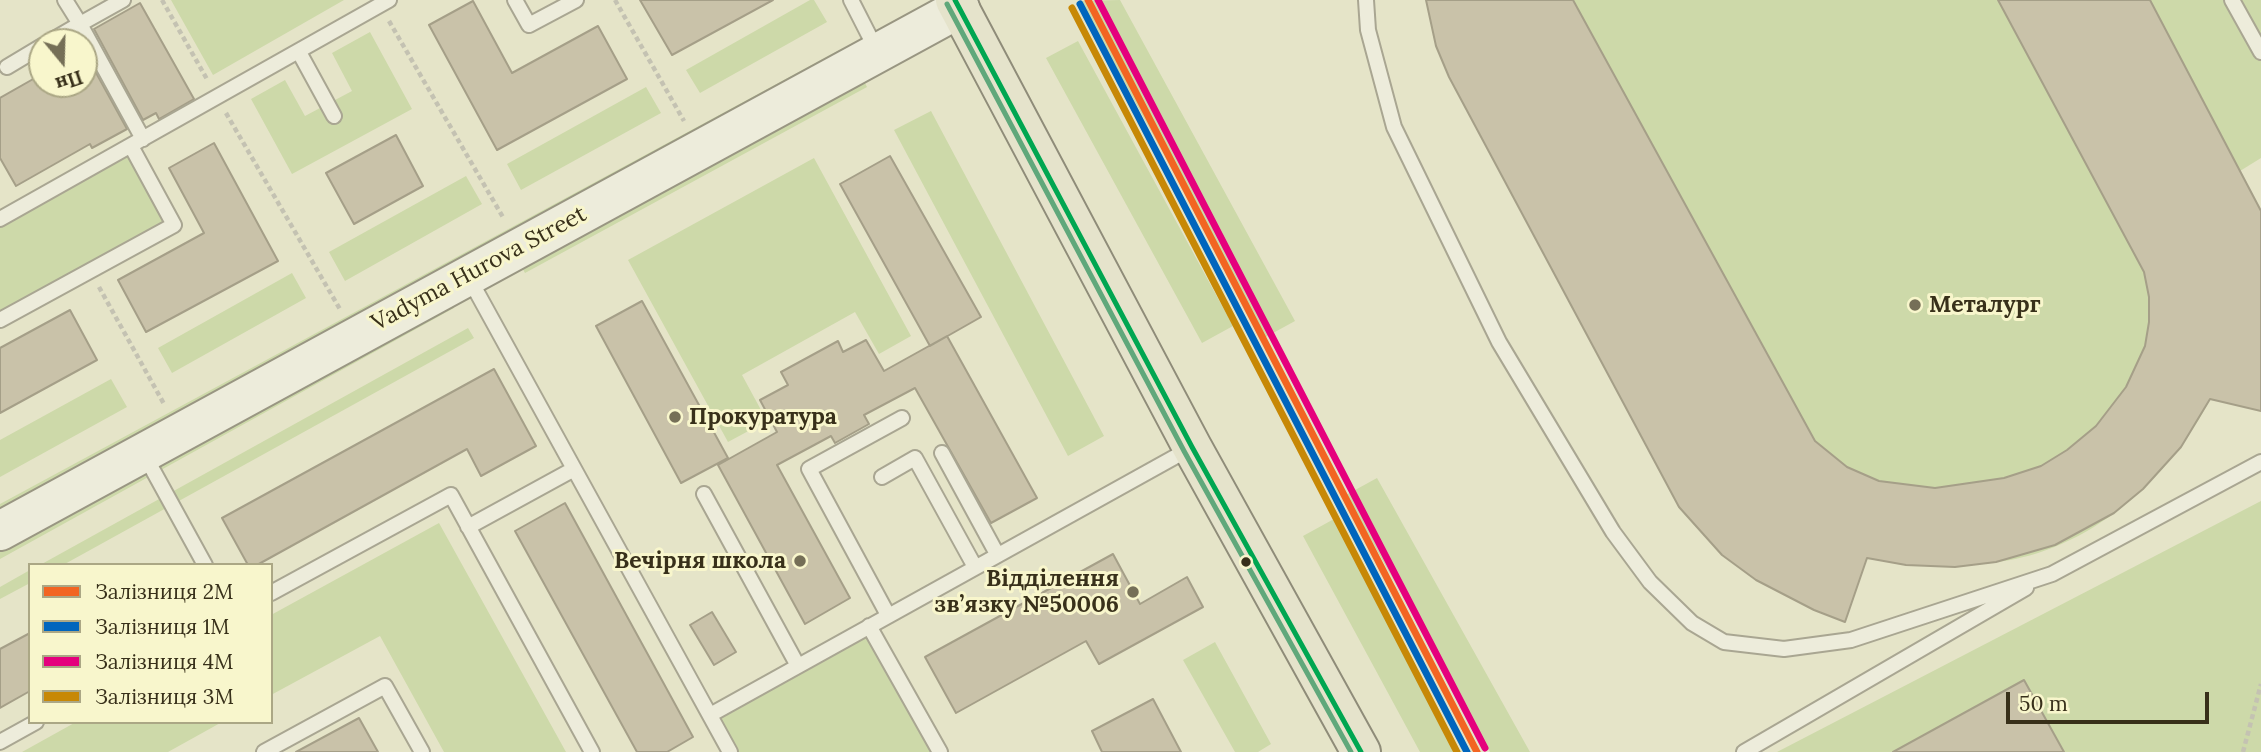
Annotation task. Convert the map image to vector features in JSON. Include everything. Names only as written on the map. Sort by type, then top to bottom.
[{"type":"main road","points":[[963,3],[1192,447],[1361,752]]},
{"type":"street","name":"Vadyma Hurova Street","points":[[0,531],[878,52],[963,3]]},
{"type":"lane","points":[[0,320],[174,225],[137,142],[65,0]]},
{"type":"lane","points":[[72,28],[123,0]]},
{"type":"lane","points":[[515,0],[529,25],[576,0]]},
{"type":"lane","points":[[851,0],[878,52]]},
{"type":"lane","points":[[1366,0],[1368,30],[1394,127],[1499,342],[1613,532],[1650,582],[1692,623],[1724,642],[1784,649],[1851,640],[2052,574]]},
{"type":"lane","points":[[2232,0],[2261,52]]},
{"type":"lane","points":[[0,219],[384,3]]},
{"type":"lane","points":[[299,52],[334,116]]},
{"type":"lane","points":[[7,67],[28,54]]},
{"type":"lane","points":[[467,275],[730,752]]},
{"type":"lane","points":[[888,615],[809,469],[902,418]]},
{"type":"lane","points":[[710,715],[1192,447]]},
{"type":"lane","points":[[143,453],[204,563]]},
{"type":"lane","points":[[942,453],[998,554]]},
{"type":"lane","points":[[882,477],[915,458],[975,567]]},
{"type":"lane","points":[[1744,752],[2052,574],[2261,462]]},
{"type":"lane","points":[[468,527],[574,469]]},
{"type":"lane","points":[[704,494],[798,666]]},
{"type":"lane","points":[[273,592],[451,495],[592,752]]},
{"type":"lane","points":[[869,626],[940,752]]},
{"type":"lane","points":[[264,752],[385,686],[422,752]]},
{"type":"lane","points":[[0,742],[32,724]]},
{"type":"path","points":[[162,0],[356,336]]},
{"type":"path","points":[[615,0],[700,149]]},
{"type":"path","points":[[384,3],[521,247]]},
{"type":"path","points":[[90,271],[180,433]]},
{"type":"path","points":[[2243,752],[2261,684]]},
{"type":"green space","points":[[171,0],[344,0],[213,75]]},
{"type":"green space","points":[[814,0],[827,22],[700,93],[686,70]]},
{"type":"green space","points":[[1120,0],[1295,321],[1264,338],[1080,1]]},
{"type":"green space","name":"Металург","points":[[1426,0],[2261,0],[2261,158],[2240,171],[2261,211],[2261,411],[2210,399],[2173,457],[2149,483],[2094,527],[2063,544],[1996,562],[1948,563],[1867,558],[1814,610],[1740,567],[1710,541],[1679,507],[1449,77],[1436,46]]},
{"type":"green space","points":[[370,32],[412,109],[292,174],[251,99],[285,80],[305,116],[352,91],[332,53]]},
{"type":"green space","points":[[1078,41],[1233,326],[1202,343],[1046,58]]},
{"type":"green space","points":[[843,48],[847,55],[0,513],[0,504]]},
{"type":"green space","points":[[862,77],[867,87],[525,273],[520,264]]},
{"type":"green space","points":[[646,87],[661,113],[521,190],[507,164]]},
{"type":"green space","points":[[931,111],[1104,436],[1068,456],[894,130]]},
{"type":"green space","points":[[131,146],[174,225],[0,320],[0,219]]},
{"type":"green space","points":[[814,158],[911,336],[879,354],[855,312],[742,375],[767,421],[728,442],[628,260]]},
{"type":"green space","points":[[466,176],[482,204],[345,281],[329,252]]},
{"type":"green space","points":[[292,273],[306,298],[172,373],[158,348]]},
{"type":"green space","points":[[449,299],[454,308],[0,559],[0,547]]},
{"type":"green space","points":[[468,328],[474,338],[67,563],[44,563]]},
{"type":"green space","points":[[111,379],[127,407],[0,477],[0,440]]},
{"type":"green space","points":[[1377,478],[1530,752],[1490,752],[1346,495]]},
{"type":"green space","points":[[2261,501],[2261,752],[1777,752]]},
{"type":"green space","points":[[1334,519],[1460,752],[1420,752],[1303,536]]},
{"type":"green space","points":[[439,523],[566,752],[444,752],[380,636],[273,694],[273,614]]},
{"type":"green space","points":[[28,571],[28,584],[0,599],[0,587]]},
{"type":"green space","points":[[869,626],[940,752],[730,752],[710,715]]},
{"type":"green space","points":[[1215,642],[1271,744],[1258,752],[1235,752],[1183,660]]},
{"type":"green space","points":[[72,724],[218,724],[168,752],[22,752]]},
{"type":"building","points":[[640,0],[773,0],[672,55]]},
{"type":"building","points":[[1426,0],[1573,0],[1815,441],[1847,467],[1879,481],[1935,488],[2004,478],[2041,466],[2067,450],[2096,426],[2126,387],[2145,346],[2149,322],[2149,297],[2144,272],[1998,0],[2150,0],[2261,211],[2261,411],[2210,399],[2181,447],[2143,489],[2114,513],[2055,545],[1996,562],[1955,567],[1906,565],[1867,558],[1845,622],[1814,610],[1756,580],[1722,555],[1679,507],[1449,77],[1436,46]]},
{"type":"building","points":[[473,1],[512,73],[598,26],[627,79],[497,150],[429,25]]},
{"type":"building","points":[[140,3],[194,99],[159,119],[156,113],[143,120],[96,28]]},
{"type":"building","points":[[98,76],[127,129],[92,148],[90,144],[16,186],[0,158],[0,98],[28,82],[28,98],[98,98]]},
{"type":"building","points":[[396,135],[423,186],[354,224],[326,173]]},
{"type":"building","points":[[214,143],[278,261],[146,332],[118,280],[204,233],[169,168]]},
{"type":"building","points":[[890,156],[981,317],[930,346],[840,184]]},
{"type":"building","name":"Прокуратура","points":[[642,301],[728,458],[681,483],[596,326]]},
{"type":"building","points":[[70,310],[97,360],[0,413],[0,348]]},
{"type":"building","points":[[947,336],[1037,498],[991,523],[915,388],[864,415],[869,424],[835,443],[831,436],[777,465],[850,598],[805,624],[718,465],[777,432],[760,400],[788,385],[781,372],[838,341],[843,352],[866,340],[884,371]]},
{"type":"building","points":[[494,369],[536,446],[481,476],[467,449],[261,563],[247,563],[222,518]]},
{"type":"building","points":[[565,503],[693,737],[667,752],[637,752],[515,531]]},
{"type":"building","points":[[1113,554],[1140,604],[1187,577],[1203,607],[1099,664],[1086,641],[956,713],[925,657]]},
{"type":"building","points":[[712,612],[736,652],[714,665],[690,625]]},
{"type":"building","points":[[28,634],[28,692],[0,708],[0,649]]},
{"type":"building","points":[[2024,680],[2064,752],[1893,752]]},
{"type":"building","points":[[1153,699],[1181,752],[1102,752],[1092,731]]},
{"type":"building","points":[[359,718],[378,752],[296,752]]},
{"type":"rail line","name":"2М","points":[[1088,0],[1477,752]]},
{"type":"rail line","name":"4М","points":[[1098,0],[1485,748]]},
{"type":"rail line","name":"1М","points":[[1080,4],[1467,752]]},
{"type":"rail line","name":"3М","points":[[1072,8],[1457,752]]},
{"type":"transit line","points":[[955,0],[1192,447],[1361,752]]},
{"type":"transit line","points":[[947,4],[1184,451],[1351,752]]},
{"type":"place","name":"Металург","points":[[1915,305]]},
{"type":"place","name":"Прокуратура","points":[[675,417]]},
{"type":"place","name":"Вечірня школа","points":[[800,561]]},
{"type":"place","name":"Відділення зв’язку №50006","points":[[1133,592]]}]
